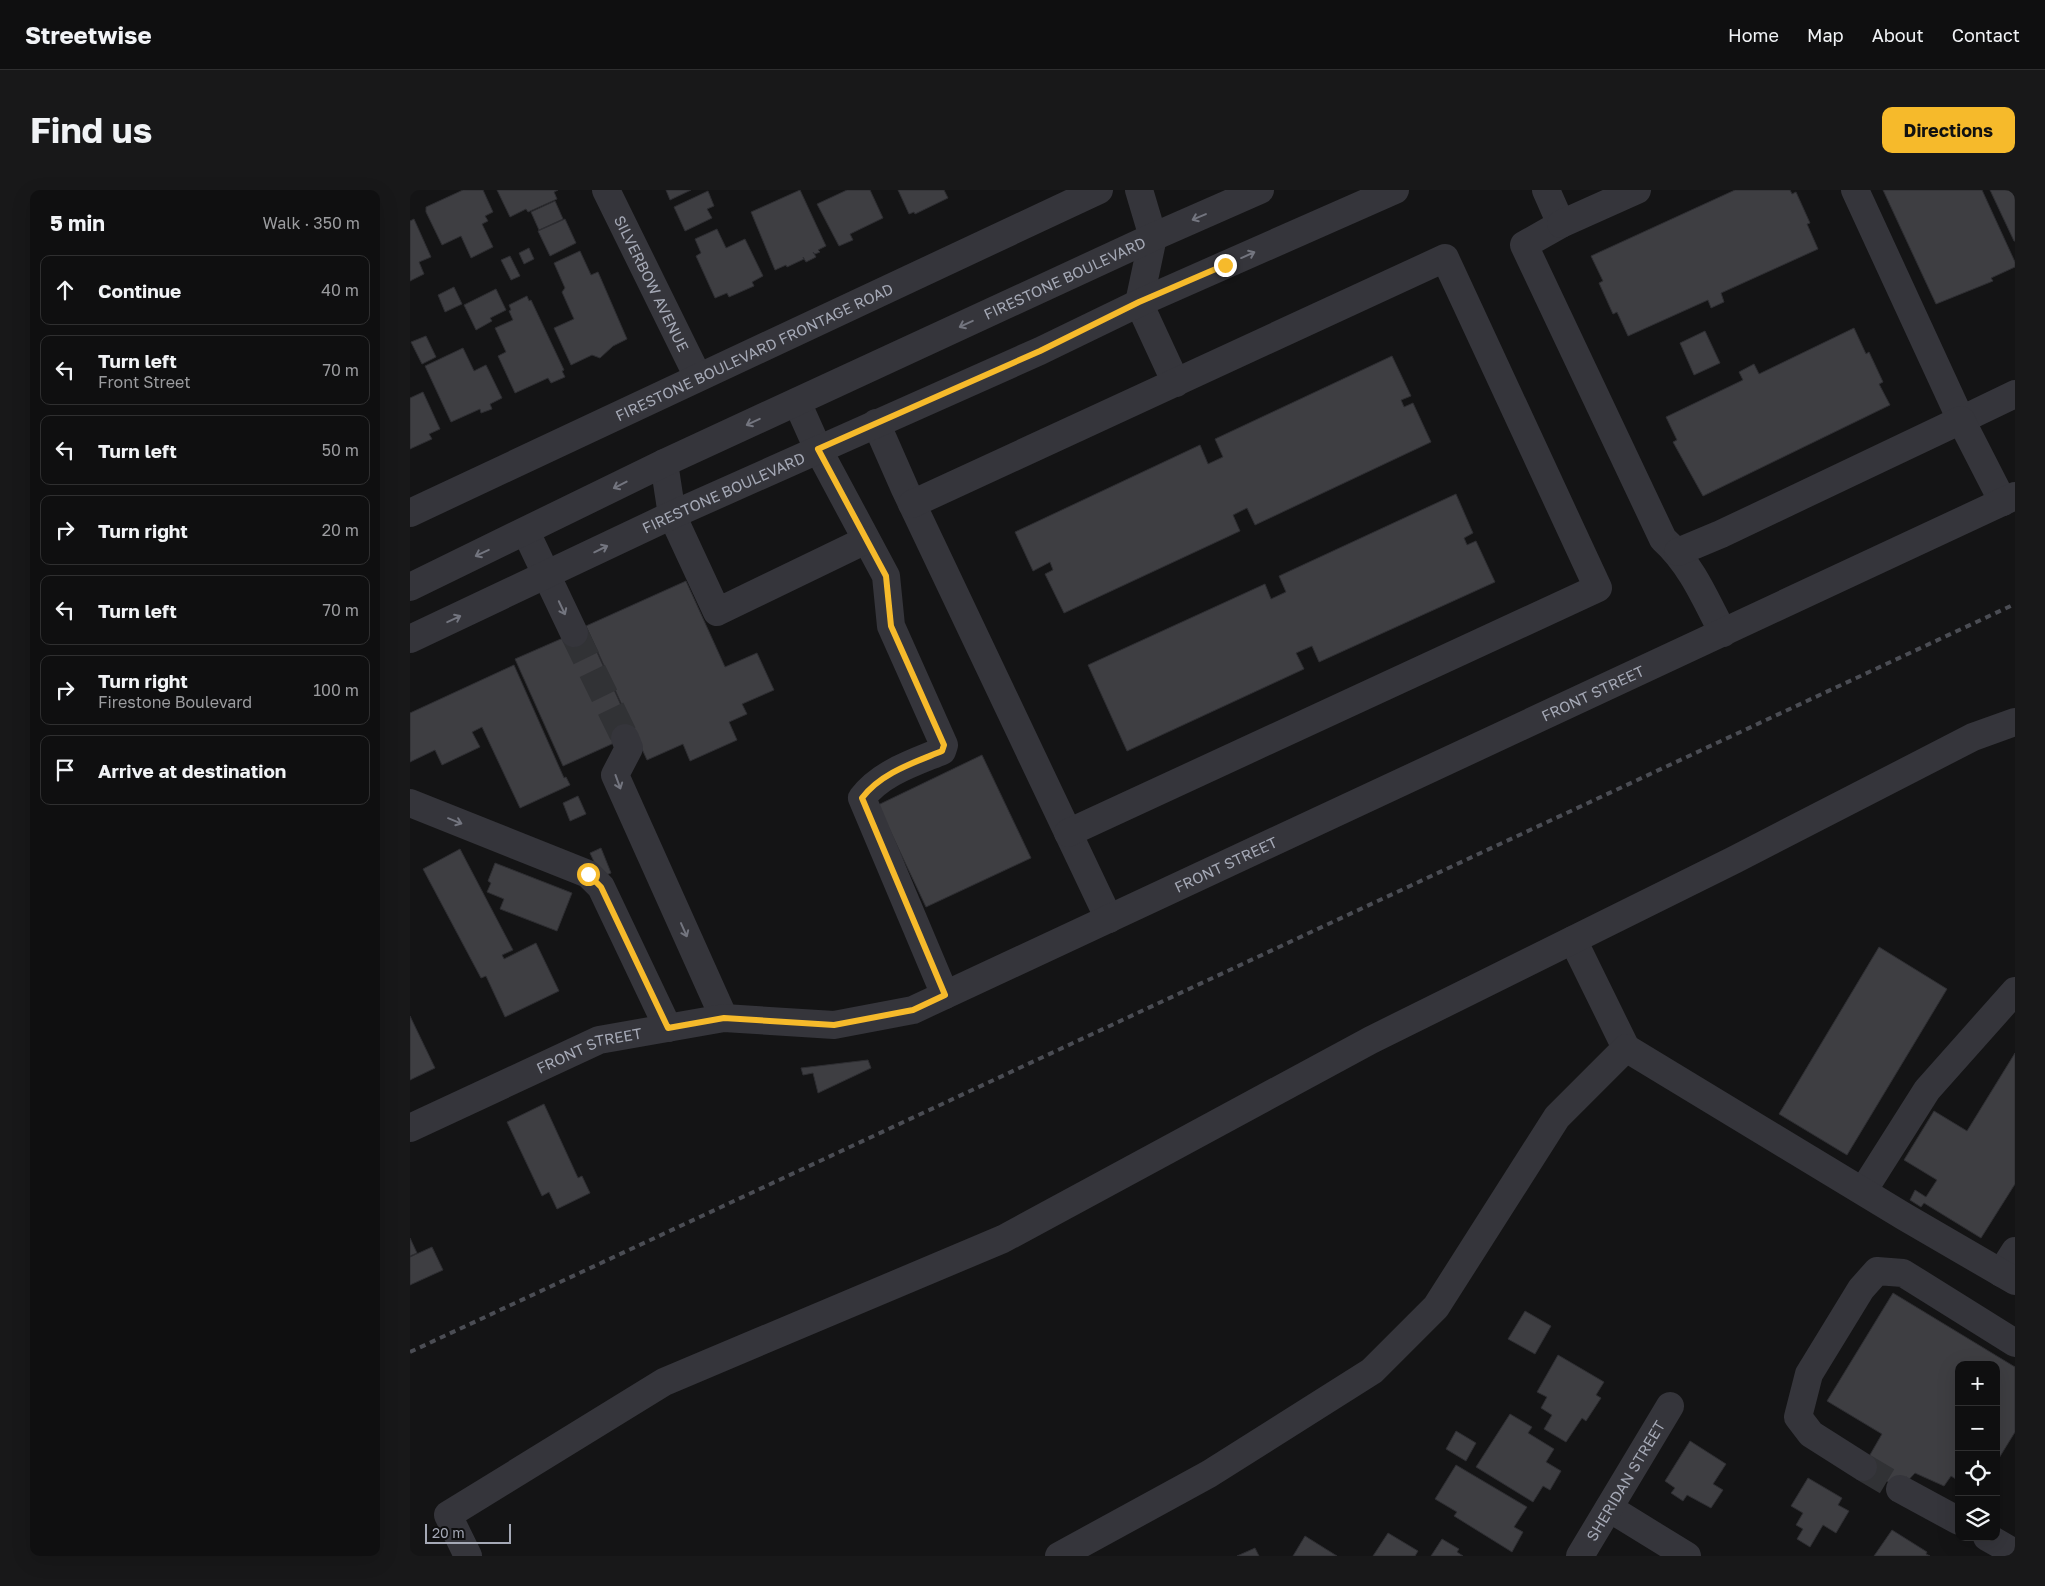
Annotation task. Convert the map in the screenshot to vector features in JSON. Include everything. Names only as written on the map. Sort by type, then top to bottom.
[{"type":"street","name":"SILVERBOW AVENUE","points":[[606,190],[698,377]]},
{"type":"street","name":"FIRESTONE BOULEVARD FRONTAGE ROAD","points":[[410,513],[1099,190]]},
{"type":"street","points":[[1139,190],[1153,237],[1139,302],[1176,383]]},
{"type":"street","name":"FIRESTONE BOULEVARD","points":[[410,587],[664,463],[1153,237],[1260,190]]},
{"type":"street","name":"FIRESTONE BOULEVARD","points":[[410,639],[672,515],[1040,351],[1139,302],[1395,190]]},
{"type":"street","points":[[1546,190],[1561,224]]},
{"type":"street","points":[[1637,190],[1561,224],[1524,245],[1663,539],[1678,552],[1700,586],[1723,633]]},
{"type":"street","points":[[1855,190],[1960,420],[2009,499]]},
{"type":"street","points":[[912,504],[1445,258],[1598,588],[1068,833]]},
{"type":"street","points":[[1678,552],[1721,534],[2015,394]]},
{"type":"street","points":[[797,402],[818,449],[886,576],[891,626],[944,745],[942,751],[872,784],[862,798],[945,995]]},
{"type":"street","points":[[876,423],[912,504],[1109,919]]},
{"type":"street","points":[[664,463],[672,515],[716,612],[866,540]]},
{"type":"street","name":"FRONT STREET","points":[[410,1128],[599,1040],[724,1018],[834,1025],[913,1010],[2009,499]]},
{"type":"street","points":[[526,532],[574,633]]},
{"type":"street","points":[[468,1556],[448,1515],[664,1382],[1003,1239],[1371,1040],[1973,737],[2009,730]]},
{"type":"street","points":[[625,738],[629,748],[615,775],[724,1018]]},
{"type":"street","points":[[414,809],[588,874],[601,887],[668,1028]]},
{"type":"street","points":[[1573,940],[1626,1048],[1863,1192],[2010,1268]]},
{"type":"street","points":[[1863,1192],[1927,1090],[2015,991]]},
{"type":"street","points":[[1060,1556],[1209,1474],[1372,1371],[1436,1308],[1556,1117],[1626,1048]]},
{"type":"street","points":[[1863,1467],[1811,1434],[1798,1417],[1808,1374],[1861,1289],[1877,1271],[1903,1274],[2015,1343]]},
{"type":"street","name":"SHERIDAN STREET","points":[[1580,1556],[1670,1406]]},
{"type":"street","points":[[1900,1489],[1955,1520]]},
{"type":"street","points":[[1610,1508],[1687,1556]]},
{"type":"street","points":[[1994,1541],[2015,1552]]},
{"type":"building","points":[[463,190],[483,190],[493,212],[485,216],[488,221],[482,224],[493,247],[471,258],[461,236],[442,245],[426,212],[426,207]]},
{"type":"building","points":[[497,190],[558,190],[554,192],[557,199],[528,212],[526,209],[510,217]]},
{"type":"building","points":[[666,190],[691,190],[670,200]]},
{"type":"building","points":[[800,190],[826,246],[818,250],[820,252],[815,254],[813,252],[816,257],[806,262],[803,257],[804,259],[787,267],[786,265],[775,270],[751,212]]},
{"type":"building","points":[[847,190],[870,190],[883,218],[850,234],[853,240],[839,246],[817,204]]},
{"type":"building","points":[[898,190],[944,190],[948,198],[915,214],[914,212],[909,214]]},
{"type":"building","points":[[1735,190],[1790,190],[1792,194],[1796,192],[1810,223],[1807,224],[1818,249],[1721,293],[1724,302],[1711,308],[1708,300],[1628,336],[1617,312],[1613,314],[1599,283],[1603,281],[1591,256]]},
{"type":"building","points":[[1883,190],[1982,190],[2015,262],[2015,267],[1991,278],[1993,281],[1936,304]]},
{"type":"building","points":[[1990,190],[2015,190],[2015,241],[2014,241]]},
{"type":"building","points":[[708,191],[714,206],[707,209],[712,218],[685,231],[674,207]]},
{"type":"building","points":[[555,201],[563,219],[539,230],[531,212]]},
{"type":"building","points":[[414,219],[431,257],[419,262],[424,274],[410,281],[410,221]]},
{"type":"building","points":[[565,219],[576,243],[550,256],[538,231]]},
{"type":"building","points":[[717,229],[726,248],[745,239],[763,276],[752,282],[754,286],[729,297],[727,293],[715,298],[696,256],[701,253],[695,239]]},
{"type":"building","points":[[529,248],[534,259],[524,264],[519,253]]},
{"type":"building","points":[[580,251],[591,275],[598,272],[627,339],[613,346],[600,358],[592,355],[571,365],[554,328],[574,319],[562,292],[565,288],[554,263]]},
{"type":"building","points":[[510,256],[520,276],[511,280],[501,260]]},
{"type":"building","points":[[454,287],[462,304],[445,312],[438,295]]},
{"type":"building","points":[[496,289],[506,310],[490,318],[492,321],[476,330],[464,305]]},
{"type":"building","points":[[527,296],[529,301],[531,300],[564,370],[562,371],[565,377],[551,383],[548,378],[515,393],[498,356],[506,352],[495,328],[513,320],[509,311],[511,310],[509,305]]},
{"type":"building","points":[[1854,328],[1866,354],[1869,352],[1883,382],[1879,384],[1890,405],[1703,496],[1673,442],[1677,440],[1666,417],[1743,380],[1739,372],[1754,364],[1759,374]]},
{"type":"building","points":[[1705,331],[1720,363],[1694,375],[1680,343]]},
{"type":"building","points":[[426,336],[436,357],[422,364],[411,342]]},
{"type":"building","points":[[463,348],[474,371],[486,365],[502,398],[490,404],[492,409],[481,413],[480,409],[451,422],[425,366]]},
{"type":"building","points":[[1392,356],[1411,396],[1401,400],[1404,407],[1413,403],[1431,442],[1255,525],[1247,508],[1233,515],[1240,531],[1064,613],[1045,574],[1053,570],[1050,562],[1033,571],[1015,532],[1200,445],[1208,464],[1223,457],[1215,439]]},
{"type":"building","points":[[423,392],[440,429],[429,434],[432,439],[410,449],[410,398]]},
{"type":"building","points":[[1456,494],[1473,533],[1464,538],[1467,545],[1476,541],[1495,582],[1319,662],[1312,646],[1296,653],[1304,669],[1127,751],[1088,665],[1265,584],[1271,599],[1286,592],[1279,576]]},
{"type":"building","points":[[686,581],[725,667],[757,653],[774,690],[742,704],[747,714],[729,722],[737,740],[690,761],[683,744],[647,760],[586,626]]},
{"type":"building","points":[[586,628],[634,734],[563,766],[515,659]]},
{"type":"building","points":[[514,665],[564,778],[566,777],[570,785],[520,808],[482,727],[472,732],[480,747],[442,765],[435,750],[410,762],[410,713]]},
{"type":"building","points":[[982,755],[1031,858],[926,907],[878,805]]},
{"type":"building","points":[[578,796],[586,814],[570,821],[563,803]]},
{"type":"building","points":[[601,848],[611,873],[601,877],[590,853]]},
{"type":"building","points":[[460,849],[513,950],[502,955],[504,959],[536,943],[559,991],[505,1017],[486,976],[481,978],[423,869]]},
{"type":"building","points":[[495,863],[572,893],[557,931],[500,909],[504,899],[487,892],[491,883],[488,881]]},
{"type":"building","points":[[1879,947],[1947,989],[1847,1155],[1779,1114]]},
{"type":"building","points":[[410,1016],[435,1068],[410,1080]]},
{"type":"building","points":[[2015,1053],[2015,1184],[1981,1238],[1924,1203],[1921,1207],[1910,1200],[1915,1190],[1926,1197],[1937,1180],[1904,1160],[1934,1111],[1967,1131]]},
{"type":"building","points":[[868,1060],[871,1068],[818,1093],[813,1073],[803,1075],[801,1068]]},
{"type":"building","points":[[544,1104],[578,1178],[582,1176],[590,1193],[557,1209],[549,1192],[542,1196],[507,1122]]},
{"type":"building","points":[[410,1238],[417,1253],[410,1256]]},
{"type":"building","points":[[432,1247],[443,1270],[410,1285],[410,1257]]},
{"type":"building","points":[[1893,1293],[2015,1367],[2015,1432],[2000,1456],[2000,1361],[1955,1361],[1955,1478],[1951,1476],[1944,1486],[1915,1473],[1900,1489],[1863,1467],[1882,1434],[1827,1401]]},
{"type":"building","points":[[1525,1311],[1551,1326],[1535,1354],[1508,1339]]},
{"type":"building","points":[[1558,1355],[1604,1382],[1596,1395],[1601,1398],[1586,1421],[1582,1418],[1566,1442],[1544,1429],[1552,1415],[1541,1408],[1547,1397],[1537,1392]]},
{"type":"building","points":[[1510,1414],[1532,1427],[1528,1433],[1554,1449],[1546,1462],[1561,1471],[1550,1490],[1543,1486],[1533,1502],[1476,1467]]},
{"type":"building","points":[[1456,1431],[1476,1443],[1466,1461],[1446,1449]]},
{"type":"building","points":[[1690,1441],[1726,1464],[1713,1484],[1723,1490],[1711,1508],[1687,1495],[1683,1501],[1671,1493],[1675,1488],[1665,1481]]},
{"type":"building","points":[[1456,1465],[1527,1507],[1514,1527],[1523,1532],[1512,1552],[1454,1516],[1457,1512],[1435,1499]]},
{"type":"building","points":[[1808,1478],[1842,1498],[1838,1505],[1849,1511],[1836,1533],[1823,1525],[1810,1547],[1797,1539],[1803,1529],[1796,1525],[1803,1513],[1791,1506]]},
{"type":"building","points":[[1892,1530],[1927,1552],[1926,1554],[1930,1556],[1874,1556]]},
{"type":"building","points":[[1388,1533],[1418,1551],[1415,1556],[1373,1556]]},
{"type":"building","points":[[1305,1536],[1337,1556],[1293,1556]]},
{"type":"building","points":[[1442,1539],[1459,1549],[1457,1552],[1463,1556],[1431,1556]]},
{"type":"building","points":[[1255,1548],[1259,1556],[1237,1556]]},
{"type":"tunnel","points":[[574,633],[625,738]]},
{"type":"tunnel","points":[[1863,1467],[1900,1489]]},
{"type":"railway","points":[[410,1352],[2015,604]]},
{"type":"route","points":[[588,874],[601,887],[668,1028],[724,1018],[834,1025],[913,1010],[945,995],[862,798],[872,784],[942,751],[944,745],[891,626],[886,576],[818,449],[1040,351],[1139,302],[1225,265]]}]
